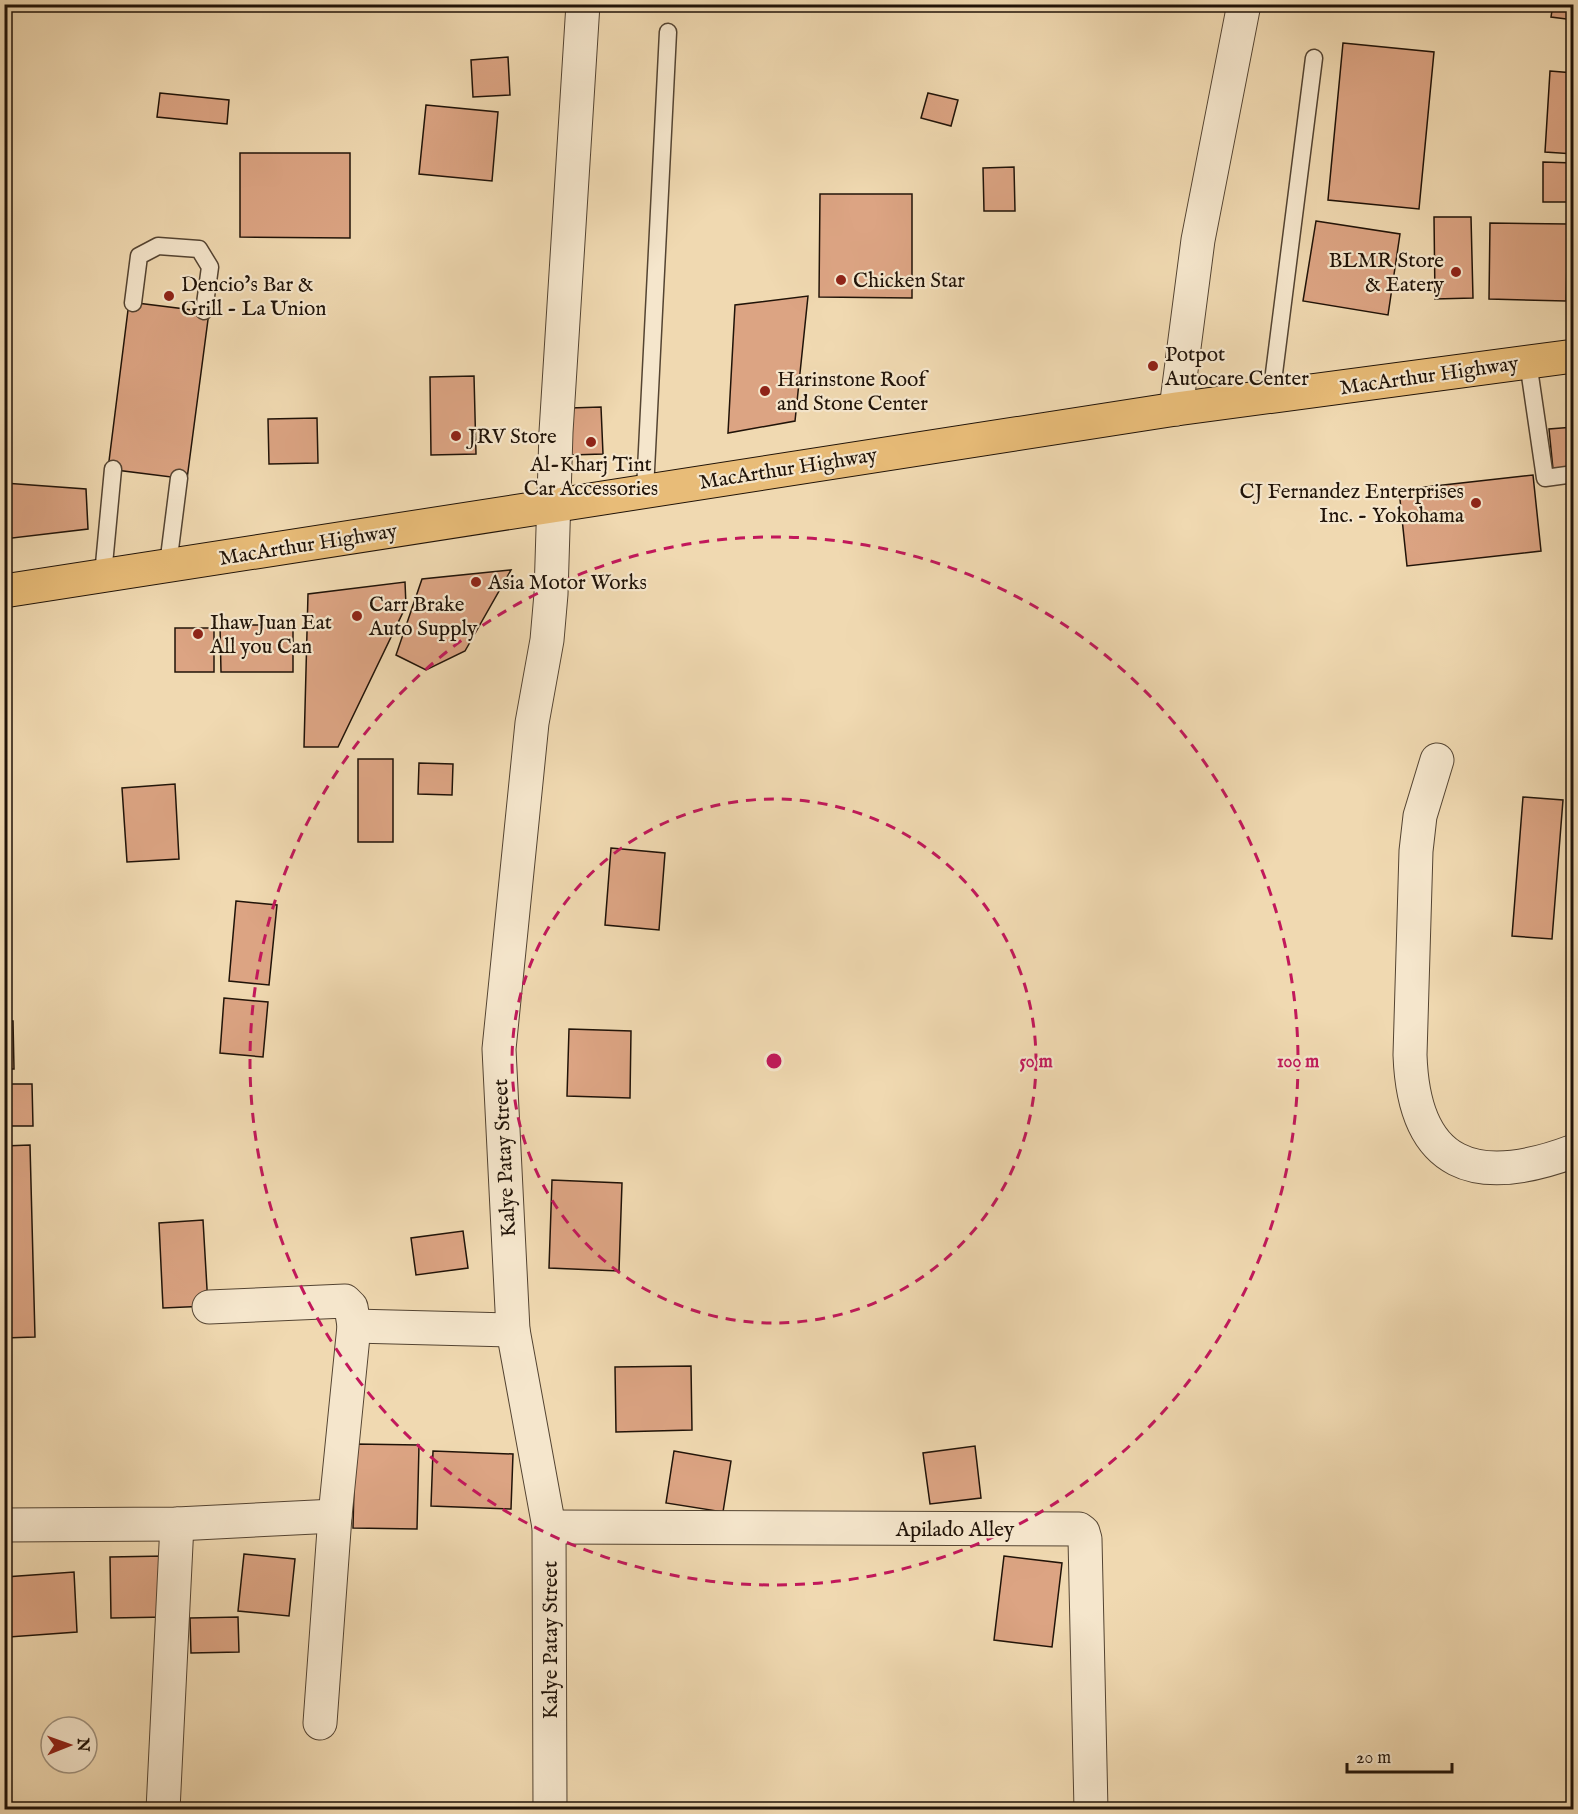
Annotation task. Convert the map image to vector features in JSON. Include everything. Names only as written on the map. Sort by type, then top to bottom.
[{"type":"highway","name":"MacArthur Highway","points":[[4,591],[1176,409],[1574,356]]},
{"type":"street","name":"Kalye Patay Street","points":[[550,1809],[549,1527],[513,1330],[499,1049],[531,723],[547,640],[555,506],[556,432],[583,4]]},
{"type":"street","points":[[1176,409],[1198,240],[1244,4]]},
{"type":"street","points":[[1437,760],[1420,816],[1416,851],[1410,1055],[1411,1083],[1418,1113],[1438,1147],[1459,1162],[1482,1168],[1513,1169],[1574,1151]]},
{"type":"street","points":[[209,1307],[345,1301],[351,1307],[354,1326],[335,1516],[320,1723]]},
{"type":"street","points":[[354,1326],[513,1330]]},
{"type":"street","points":[[4,1525],[177,1524],[335,1516]]},
{"type":"street","points":[[163,1809],[177,1524]]},
{"type":"street","name":"Apilado Alley","points":[[549,1527],[1079,1529],[1083,1532],[1085,1539],[1090,1809]]},
{"type":"lane","points":[[645,490],[668,32]]},
{"type":"lane","points":[[1271,397],[1314,58]]},
{"type":"lane","points":[[133,303],[139,256],[158,246],[199,249],[210,267],[204,311]]},
{"type":"lane","points":[[1528,362],[1545,478],[1574,474]]},
{"type":"lane","points":[[103,575],[113,469]]},
{"type":"lane","points":[[168,565],[179,478]]},
{"type":"building","points":[[1553,4],[1574,4],[1574,20],[1551,17]]},
{"type":"building","points":[[1343,43],[1434,52],[1419,209],[1328,200]]},
{"type":"building","points":[[508,57],[510,95],[473,97],[471,60]]},
{"type":"building","points":[[1550,71],[1574,73],[1574,154],[1545,152]]},
{"type":"building","points":[[160,93],[229,100],[227,124],[157,117]]},
{"type":"building","points":[[928,93],[958,100],[951,126],[921,118]]},
{"type":"building","points":[[426,105],[498,112],[492,181],[419,174]]},
{"type":"building","points":[[240,153],[350,153],[350,238],[240,237]]},
{"type":"building","points":[[1543,162],[1574,163],[1574,202],[1543,202]]},
{"type":"building","points":[[1014,167],[1015,211],[984,211],[983,168]]},
{"type":"building","points":[[820,194],[912,194],[912,298],[819,297]]},
{"type":"building","points":[[1434,217],[1471,217],[1473,298],[1435,299]]},
{"type":"building","points":[[1316,221],[1400,234],[1388,315],[1303,301]]},
{"type":"building","points":[[1490,223],[1568,224],[1566,301],[1489,299]]},
{"type":"building","points":[[808,296],[795,421],[728,433],[735,305]]},
{"type":"building","points":[[129,302],[209,312],[187,479],[108,469]]},
{"type":"building","points":[[474,376],[476,454],[431,455],[430,377]]},
{"type":"building","points":[[601,407],[603,454],[571,455],[570,408]]},
{"type":"building","points":[[317,418],[318,463],[269,464],[268,419]]},
{"type":"building","points":[[1574,427],[1574,467],[1553,469],[1549,429]]},
{"type":"building","points":[[1533,475],[1541,551],[1407,566],[1399,490]]},
{"type":"building","points":[[4,483],[86,489],[88,529],[4,539]]},
{"type":"building","points":[[511,570],[465,651],[426,670],[396,655],[422,579]]},
{"type":"building","points":[[405,582],[406,606],[338,747],[304,747],[308,594]]},
{"type":"building","points":[[220,625],[293,625],[293,672],[221,672]]},
{"type":"building","points":[[175,628],[214,628],[214,672],[175,672]]},
{"type":"building","points":[[4,689],[9,689],[11,789],[4,790]]},
{"type":"building","points":[[358,759],[393,759],[393,842],[358,842]]},
{"type":"building","points":[[419,763],[453,764],[452,795],[418,794]]},
{"type":"building","points":[[175,784],[179,859],[127,862],[122,788]]},
{"type":"building","points":[[1523,797],[1563,800],[1552,939],[1512,936]]},
{"type":"building","points":[[611,848],[665,853],[659,930],[605,925]]},
{"type":"building","points":[[236,901],[277,905],[269,985],[229,981]]},
{"type":"building","points":[[224,998],[268,1002],[263,1057],[220,1053]]},
{"type":"building","points":[[4,1021],[13,1021],[14,1069],[4,1069]]},
{"type":"building","points":[[569,1029],[631,1031],[630,1098],[567,1096]]},
{"type":"building","points":[[4,1084],[32,1084],[33,1126],[4,1126]]},
{"type":"building","points":[[30,1145],[35,1337],[4,1338],[4,1146]]},
{"type":"building","points":[[552,1180],[622,1183],[619,1271],[549,1268]]},
{"type":"building","points":[[203,1220],[208,1306],[163,1308],[159,1223]]},
{"type":"building","points":[[463,1231],[468,1268],[416,1275],[411,1238]]},
{"type":"building","points":[[691,1366],[692,1430],[616,1432],[615,1367]]},
{"type":"building","points":[[355,1444],[419,1445],[417,1529],[353,1528]]},
{"type":"building","points":[[975,1446],[981,1498],[930,1504],[923,1453]]},
{"type":"building","points":[[433,1451],[513,1454],[511,1509],[431,1506]]},
{"type":"building","points":[[674,1451],[731,1461],[723,1512],[666,1503]]},
{"type":"building","points":[[244,1554],[295,1559],[289,1616],[238,1611]]},
{"type":"building","points":[[165,1556],[167,1617],[111,1618],[110,1557]]},
{"type":"building","points":[[1004,1556],[1062,1563],[1052,1647],[994,1640]]},
{"type":"building","points":[[74,1572],[77,1632],[9,1637],[5,1577]]},
{"type":"building","points":[[238,1617],[239,1652],[191,1653],[190,1618]]},
{"type":"place","name":"BLMR Store & Eatery","points":[[1456,272]]},
{"type":"place","name":"Chicken Star","points":[[841,280]]},
{"type":"place","name":"Dencio’s Bar & Grill - La Union","points":[[169,296]]},
{"type":"place","name":"Potpot Autocare Center","points":[[1153,366]]},
{"type":"place","name":"Harinstone Roof and Stone Center","points":[[765,391]]},
{"type":"place","name":"JRV Store","points":[[456,436]]},
{"type":"place","name":"Al-Kharj Tint Car Accessories","points":[[591,442]]},
{"type":"place","name":"CJ Fernandez Enterprises Inc. - Yokohama","points":[[1476,503]]},
{"type":"place","name":"Asia Motor Works","points":[[476,582]]},
{"type":"place","name":"Carr Brake Auto Supply","points":[[357,616]]},
{"type":"place","name":"Ihaw Juan Eat All you Can","points":[[198,634]]}]
